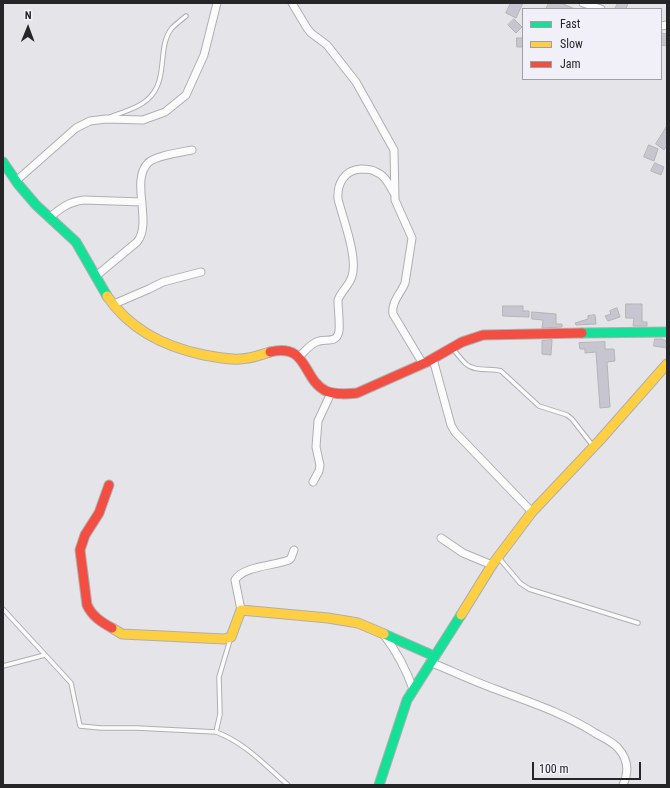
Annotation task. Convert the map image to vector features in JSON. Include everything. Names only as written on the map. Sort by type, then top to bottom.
[{"type":"street","points":[[16,181],[76,128],[90,121],[106,119],[143,120],[165,112],[186,95],[204,55],[217,3]]},
{"type":"street","points":[[292,3],[311,33],[327,44],[356,82],[392,146],[394,155],[395,200],[412,238],[405,283],[392,309],[393,314],[423,364]]},
{"type":"street","points":[[583,3],[598,8]]},
{"type":"street","points":[[96,276],[141,238],[143,228],[143,172],[148,162],[192,150]]},
{"type":"street","points":[[3,162],[16,181],[49,218],[75,241],[120,313],[149,336],[162,343],[193,353],[219,358],[242,359],[274,351],[292,351],[300,356],[310,375],[319,386],[331,393],[344,395],[357,393],[423,364],[471,338],[483,335],[667,332]]},
{"type":"street","points":[[300,356],[310,346],[319,341],[334,340],[337,338],[339,332],[339,295],[350,283],[353,274],[354,266],[352,253],[338,199],[340,182],[350,171],[366,169],[376,171],[383,176],[394,194]]},
{"type":"street","points":[[49,218],[67,204],[74,201],[142,202]]},
{"type":"street","points":[[114,304],[163,282],[201,272]]},
{"type":"street","points":[[433,358],[451,425],[457,436],[532,512]]},
{"type":"street","points":[[379,785],[413,689],[492,565],[532,512],[594,446],[667,364]]},
{"type":"street","points":[[313,482],[319,471],[320,465],[316,447],[318,420],[331,393]]},
{"type":"street","points":[[109,485],[99,513],[81,542],[80,550],[85,598],[90,612],[101,622],[122,634],[202,639],[224,639],[231,637],[241,610],[235,580],[237,576],[244,572],[289,560],[294,550]]},
{"type":"street","points":[[441,538],[463,553],[492,565]]},
{"type":"street","points":[[241,610],[344,620],[358,623],[383,634],[474,681],[558,713],[597,734],[618,748],[628,769],[623,785]]},
{"type":"street","points":[[383,634],[405,667],[413,689]]},
{"type":"lane","points":[[106,119],[140,106],[155,92],[160,78],[167,37],[171,29],[186,16]]},
{"type":"lane","points":[[452,348],[467,365],[474,368],[494,369],[501,371],[539,406],[567,415],[594,446]]},
{"type":"lane","points":[[498,557],[524,586],[638,624]]},
{"type":"lane","points":[[3,609],[71,683],[80,726],[216,732],[228,736],[242,746],[288,785]]},
{"type":"lane","points":[[216,732],[220,714],[219,677],[231,637]]},
{"type":"lane","points":[[3,666],[45,655]]},
{"type":"building","points":[[511,3],[523,3],[516,18],[506,13]]},
{"type":"building","points":[[549,3],[561,3],[573,8],[546,8]]},
{"type":"building","points":[[618,3],[628,3],[626,8],[616,8]]},
{"type":"building","points":[[514,19],[522,27],[516,33],[508,25]]},
{"type":"building","points":[[662,33],[667,34],[667,46],[662,45]]},
{"type":"building","points":[[517,38],[522,38],[522,47],[517,47]]},
{"type":"building","points":[[667,126],[667,145],[664,150],[656,144]]},
{"type":"building","points":[[649,145],[658,149],[654,161],[644,157]]},
{"type":"building","points":[[655,163],[664,167],[661,175],[651,171]]},
{"type":"building","points":[[626,304],[642,304],[642,322],[647,322],[647,326],[633,326],[634,318],[626,318]]},
{"type":"building","points":[[503,306],[523,306],[523,311],[529,311],[529,317],[503,316]]},
{"type":"building","points":[[617,308],[620,317],[608,321],[605,316],[611,314],[610,311]]},
{"type":"building","points":[[532,312],[556,314],[556,324],[562,324],[562,327],[542,328],[543,320],[532,319]]},
{"type":"building","points":[[595,315],[596,324],[576,325],[575,323],[588,319],[588,316]]},
{"type":"building","points":[[655,339],[667,341],[667,348],[654,346]]},
{"type":"building","points":[[552,340],[551,355],[542,354],[542,341]]},
{"type":"building","points":[[605,342],[605,349],[614,349],[615,361],[607,362],[610,407],[600,408],[596,352],[585,353],[585,349],[580,349],[579,343]]},
{"type":"traffic: fast","points":[[3,162],[18,184],[36,205],[76,242],[107,296]]},
{"type":"traffic: fast","points":[[582,333],[667,332]]},
{"type":"traffic: fast","points":[[379,785],[407,700],[461,615]]},
{"type":"traffic: fast","points":[[384,634],[434,656]]},
{"type":"traffic: slow","points":[[107,296],[116,308],[138,328],[162,342],[190,352],[231,359],[244,359],[270,352]]},
{"type":"traffic: slow","points":[[461,615],[492,565],[532,512],[600,440],[667,364]]},
{"type":"traffic: slow","points":[[112,628],[122,634],[224,639],[231,637],[241,610],[328,618],[358,623],[384,634]]},
{"type":"traffic: jam","points":[[270,352],[292,352],[303,363],[318,385],[326,391],[338,394],[349,394],[357,393],[427,362],[462,342],[483,335],[582,333]]},
{"type":"traffic: jam","points":[[109,485],[99,513],[85,535],[80,550],[87,605],[97,618],[112,628]]}]
